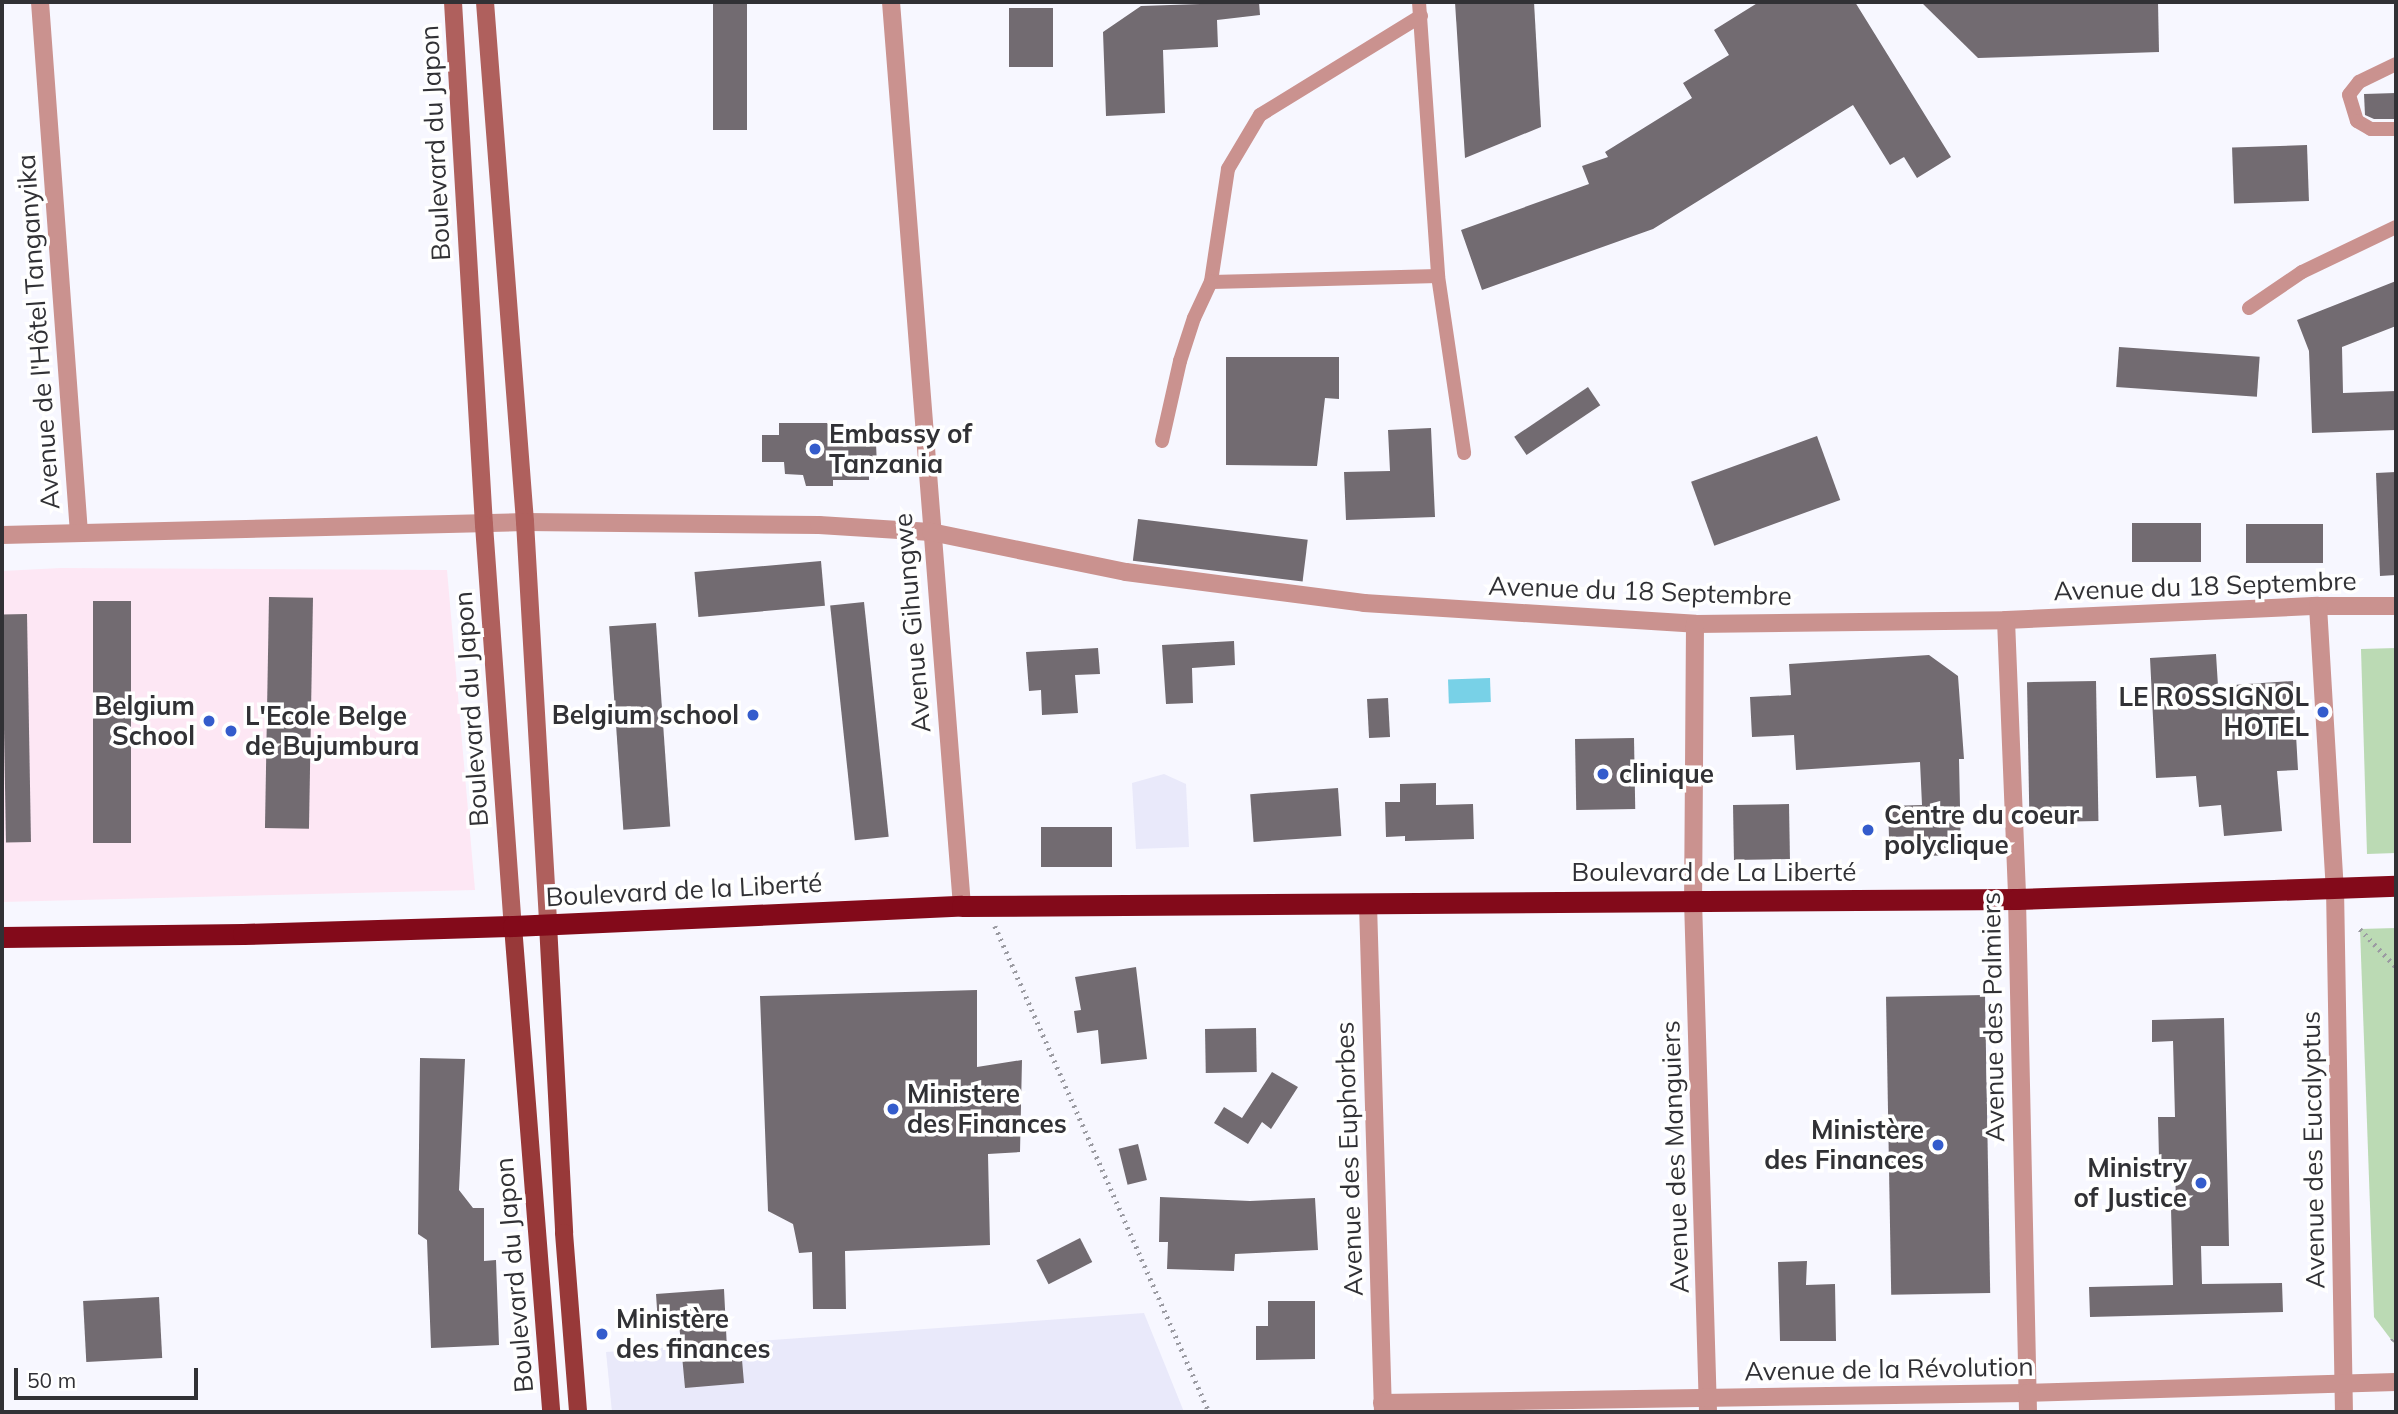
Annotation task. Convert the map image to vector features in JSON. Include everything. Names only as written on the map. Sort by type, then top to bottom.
[{"type":"highway","name":"Boulevard de La Liberté","points":[[1368,904],[2017,899],[2396,886]]},
{"type":"highway","name":"Boulevard de la Liberté","points":[[2,937],[243,934],[513,926],[962,906],[1368,904]]},
{"type":"main road","name":"Boulevard du Japon","points":[[453,2],[484,525],[551,1412]]},
{"type":"main road","name":"Boulevard du Japon","points":[[485,2],[525,522],[564,1233],[578,1412]]},
{"type":"street","name":"Avenue de l'Hôtel Tanganyika","points":[[40,2],[79,533]]},
{"type":"street","name":"Avenue Gihungwe","points":[[891,2],[962,906]]},
{"type":"street","name":"Avenue du 18 Septembre","points":[[2,535],[525,522],[819,525],[931,532],[1126,572],[1364,603],[1695,624],[2006,620],[2318,606],[2396,606]]},
{"type":"street","name":"Avenue des Eucalyptus","points":[[2318,606],[2335,888],[2344,1412]]},
{"type":"street","name":"Avenue des Palmiers","points":[[2006,620],[2017,899],[2028,1412]]},
{"type":"street","name":"Avenue des Manguiers","points":[[1695,624],[1693,900],[1707,1406]]},
{"type":"street","name":"Avenue des Euphorbes","points":[[1368,904],[1382,1408]]},
{"type":"street","name":"Avenue de la Révolution","points":[[1382,1408],[1707,1406],[2027,1393],[2343,1386],[2396,1382]]},
{"type":"lane","points":[[1162,442],[1180,361],[1194,318],[1211,282],[1227,169],[1260,115],[1420,9],[1438,276],[1464,453]]},
{"type":"lane","points":[[2396,64],[2359,82],[2349,95],[2357,121],[2371,129],[2396,129]]},
{"type":"lane","points":[[2249,308],[2302,272],[2396,227]]},
{"type":"lane","points":[[1211,282],[1438,276]]},
{"type":"path","points":[[986,906],[1209,1412]]},
{"type":"path","points":[[2360,929],[2396,967]]},
{"type":"path","points":[[2392,1341],[2396,1335]]},
{"type":"shaded area","name":"L'Ecole Belge de Bujumbura","points":[[61,568],[447,570],[475,890],[2,902],[2,571]]},
{"type":"shaded area","points":[[1164,774],[1186,784],[1189,847],[1136,849],[1132,783]]},
{"type":"shaded area","points":[[1144,1313],[1184,1412],[612,1412],[606,1352]]},
{"type":"green space","points":[[2396,648],[2396,853],[2367,854],[2361,649]]},
{"type":"green space","points":[[2396,928],[2396,1346],[2374,1317],[2360,929]]},
{"type":"water","points":[[1490,678],[1491,702],[1449,703],[1448,679]]},
{"type":"building","points":[[713,2],[747,2],[747,130],[713,130]]},
{"type":"building","points":[[1259,2],[1260,15],[1217,20],[1218,47],[1163,50],[1165,113],[1106,116],[1103,32],[1141,6]]},
{"type":"building","points":[[1455,2],[1534,2],[1541,127],[1465,158]]},
{"type":"building","points":[[1759,2],[1855,2],[1951,157],[1917,178],[1904,157],[1890,165],[1853,105],[1653,229],[1482,290],[1461,230],[1589,184],[1582,166],[1608,157],[1605,152],[1692,98],[1683,83],[1729,55],[1714,30]]},
{"type":"building","points":[[1921,2],[2158,2],[2159,52],[1978,58]]},
{"type":"building","points":[[1009,8],[1053,8],[1053,67],[1009,67]]},
{"type":"building","points":[[2396,93],[2396,119],[2374,119],[2365,115],[2364,94]]},
{"type":"building","points":[[2307,145],[2309,201],[2234,204],[2232,148]]},
{"type":"building","points":[[2396,281],[2396,326],[2342,347],[2343,393],[2396,391],[2396,430],[2312,433],[2309,351],[2297,320]]},
{"type":"building","points":[[2119,347],[2260,357],[2257,397],[2116,387]]},
{"type":"building","points":[[1226,357],[1339,357],[1339,399],[1325,398],[1317,466],[1226,465]]},
{"type":"building","points":[[1588,387],[1600,405],[1527,455],[1514,437]]},
{"type":"building","points":[[779,423],[827,423],[839,436],[859,437],[860,444],[876,443],[877,466],[869,467],[869,480],[833,480],[833,486],[806,486],[803,475],[785,474],[784,462],[762,462],[762,435],[779,435]]},
{"type":"building","points":[[1431,428],[1435,517],[1346,520],[1344,472],[1390,471],[1388,430]]},
{"type":"building","points":[[1817,436],[1840,500],[1714,546],[1691,482]]},
{"type":"building","points":[[2396,472],[2396,575],[2380,576],[2376,473]]},
{"type":"building","points":[[1138,519],[1308,540],[1303,582],[1133,561]]},
{"type":"building","points":[[2132,523],[2201,523],[2201,562],[2132,562]]},
{"type":"building","points":[[2246,524],[2323,524],[2323,563],[2246,563]]},
{"type":"building","points":[[821,561],[825,606],[698,617],[694,572]]},
{"type":"building","points":[[269,597],[313,598],[309,829],[265,828]]},
{"type":"building","points":[[93,601],[131,601],[131,843],[93,843]]},
{"type":"building","points":[[864,602],[889,837],[855,840],[830,606]]},
{"type":"building","points":[[2,614],[27,614],[31,842],[6,842]]},
{"type":"building","points":[[656,623],[670,827],[623,830],[609,626]]},
{"type":"building","points":[[1234,641],[1235,665],[1192,668],[1193,703],[1166,704],[1162,645]]},
{"type":"building","points":[[1098,648],[1100,674],[1075,675],[1078,713],[1042,715],[1041,690],[1029,691],[1026,652]]},
{"type":"building","points":[[2216,654],[2218,686],[2293,681],[2298,770],[2277,771],[2282,831],[2224,836],[2221,805],[2199,807],[2196,776],[2156,778],[2150,658]]},
{"type":"building","points":[[1929,655],[1958,676],[1964,759],[1959,759],[1961,855],[1923,856],[1923,836],[1889,837],[1888,806],[1922,805],[1920,762],[1796,770],[1794,735],[1752,737],[1750,697],[1791,695],[1789,664]]},
{"type":"building","points":[[2096,681],[2098,821],[2029,822],[2027,682]]},
{"type":"building","points":[[1388,698],[1390,737],[1369,738],[1367,699]]},
{"type":"building","points":[[1634,738],[1635,809],[1576,810],[1575,739]]},
{"type":"building","points":[[1436,783],[1436,805],[1473,804],[1474,839],[1405,841],[1405,836],[1386,837],[1385,802],[1400,802],[1400,784]]},
{"type":"building","points":[[1338,788],[1341,836],[1254,842],[1250,794]]},
{"type":"building","points":[[1789,804],[1790,859],[1734,860],[1733,805]]},
{"type":"building","points":[[1041,827],[1112,827],[1112,867],[1041,867]]},
{"type":"building","points":[[1136,967],[1147,1059],[1101,1064],[1098,1030],[1077,1033],[1074,1011],[1081,1010],[1075,977]]},
{"type":"building","name":"Ministere des Finances","points":[[977,990],[977,1067],[1022,1060],[1020,1152],[988,1154],[990,1245],[845,1251],[846,1309],[813,1309],[812,1252],[799,1253],[793,1224],[768,1211],[760,996]]},
{"type":"building","name":"Ministère des Finances","points":[[1985,995],[1990,1293],[1891,1295],[1886,997]]},
{"type":"building","name":"Ministry of Justice","points":[[2224,1018],[2229,1246],[2201,1246],[2202,1284],[2282,1283],[2283,1312],[2090,1317],[2089,1287],[2173,1285],[2171,1208],[2176,1207],[2175,1159],[2159,1159],[2158,1117],[2175,1117],[2173,1041],[2152,1042],[2152,1020]]},
{"type":"building","points":[[1256,1028],[1257,1072],[1206,1073],[1205,1029]]},
{"type":"building","points":[[420,1058],[465,1059],[459,1190],[473,1208],[484,1208],[484,1261],[496,1260],[499,1345],[431,1348],[427,1240],[418,1234]]},
{"type":"building","points":[[1272,1072],[1298,1087],[1271,1129],[1262,1122],[1248,1144],[1214,1123],[1224,1107],[1242,1118]]},
{"type":"building","points":[[1138,1144],[1147,1180],[1128,1185],[1119,1149]]},
{"type":"building","points":[[1160,1197],[1250,1201],[1315,1198],[1318,1250],[1235,1254],[1234,1271],[1167,1269],[1168,1242],[1159,1242]]},
{"type":"building","points":[[1080,1238],[1092,1262],[1049,1284],[1036,1260]]},
{"type":"building","points":[[1807,1261],[1806,1285],[1835,1284],[1836,1341],[1780,1341],[1778,1262]]},
{"type":"building","points":[[724,1289],[727,1349],[741,1348],[744,1383],[685,1388],[679,1323],[658,1324],[656,1294]]},
{"type":"building","points":[[159,1297],[162,1358],[86,1362],[83,1301]]},
{"type":"building","points":[[1268,1301],[1315,1301],[1315,1359],[1256,1360],[1256,1326],[1268,1326]]},
{"type":"place","name":"Embassy of Tanzania","points":[[815,449]]},
{"type":"place","name":"LE ROSSIGNOL HOTEL","points":[[2323,712]]},
{"type":"place","name":"Belgium school","points":[[753,715]]},
{"type":"place","name":"Belgium School","points":[[209,721]]},
{"type":"place","name":"L'Ecole Belge de Bujumbura","points":[[231,731]]},
{"type":"place","name":"clinique","points":[[1603,774]]},
{"type":"place","name":"Centre du coeur polyclique","points":[[1868,830]]},
{"type":"place","name":"Ministere des Finances","points":[[893,1109]]},
{"type":"place","name":"Ministère des Finances","points":[[1938,1145]]},
{"type":"place","name":"Ministry of Justice","points":[[2201,1183]]},
{"type":"place","name":"Ministère des finances","points":[[602,1334]]}]
